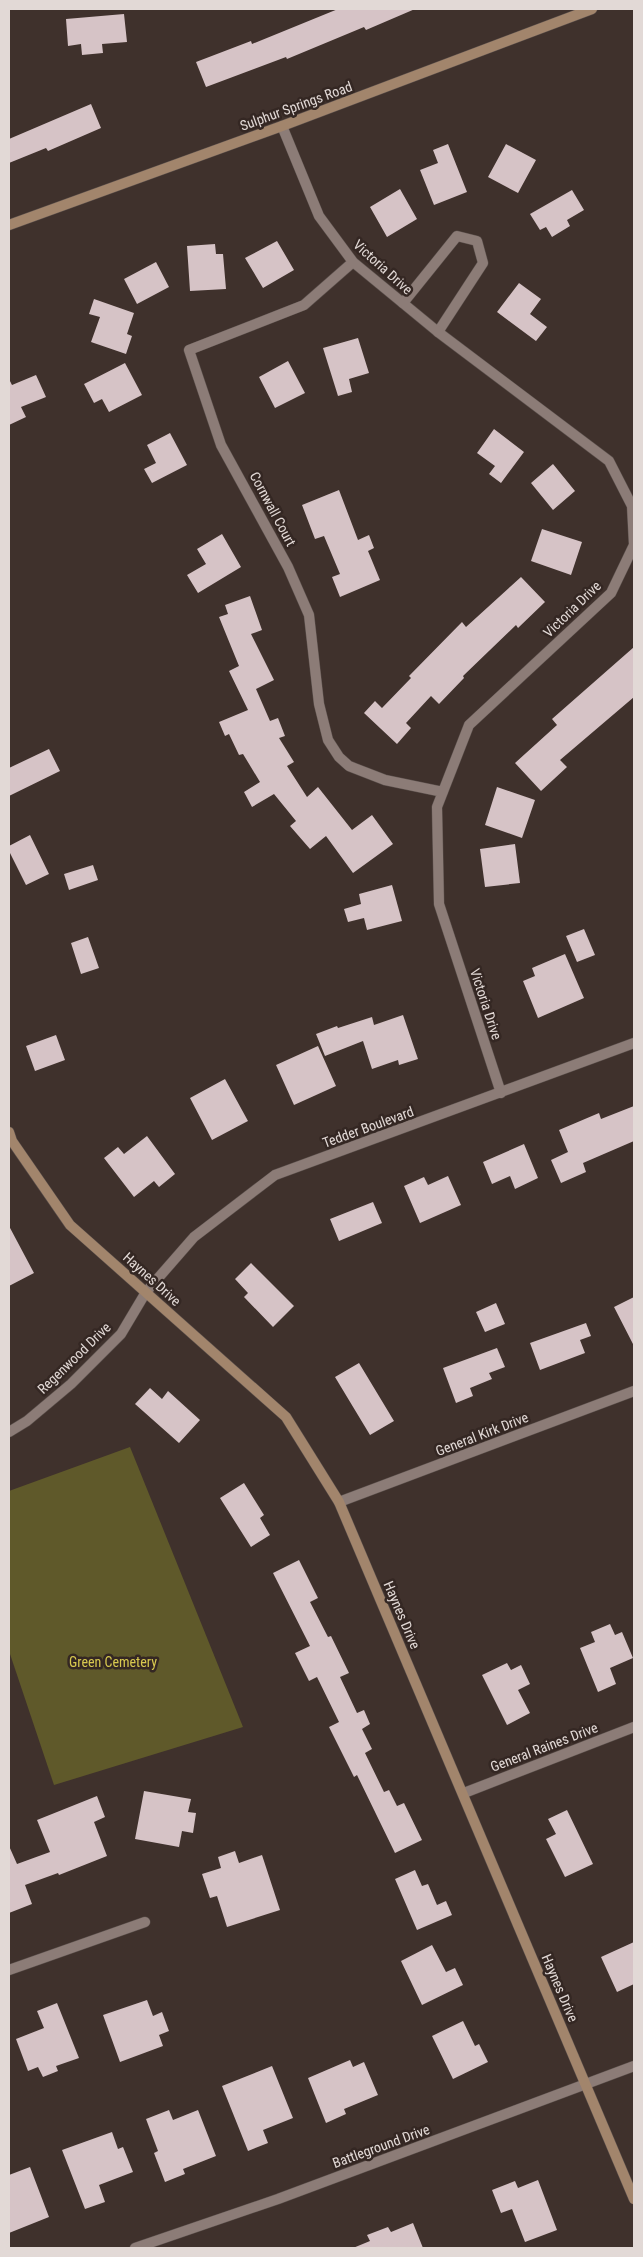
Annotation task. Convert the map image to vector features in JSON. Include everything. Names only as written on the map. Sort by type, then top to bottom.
[{"type":"street","name":"Sulphur Springs Road","points":[[9,225],[282,126],[592,9]]},
{"type":"street","name":"Victoria Drive","points":[[282,126],[319,216],[353,262],[438,332],[609,460],[632,506],[634,545],[611,593],[469,725],[437,807],[439,904],[501,1093]]},
{"type":"street","points":[[403,303],[457,236],[477,241],[483,263],[438,332]]},
{"type":"street","name":"Cornwall Court","points":[[353,262],[304,305],[189,350],[221,444],[288,567],[309,615],[319,704],[328,740],[340,758],[349,766],[385,780],[443,792]]},
{"type":"street","name":"Tedder Boulevard","points":[[146,1292],[194,1237],[275,1175],[634,1043]]},
{"type":"street","name":"Haynes Drive","points":[[9,1132],[12,1141],[70,1225],[286,1417],[339,1502],[464,1793],[634,2199]]},
{"type":"street","name":"Regenwood Drive","points":[[9,1432],[27,1421],[71,1384],[120,1334],[146,1292]]},
{"type":"street","name":"General Kirk Drive","points":[[339,1502],[634,1391]]},
{"type":"street","name":"General Raines Drive","points":[[464,1793],[634,1726]]},
{"type":"street","points":[[9,1970],[145,1922]]},
{"type":"street","name":"Battleground Drive","points":[[135,2248],[278,2199],[634,2066]]},
{"type":"green space","name":"Green Cemetery","points":[[130,1447],[243,1727],[54,1785],[9,1651],[9,1491]]},
{"type":"building","points":[[338,9],[415,9],[366,30],[364,27],[287,59],[286,57],[206,87],[196,62],[251,41],[252,44]]},
{"type":"building","points":[[124,14],[127,42],[102,44],[103,53],[82,55],[81,44],[68,46],[66,19]]},
{"type":"building","points":[[91,104],[101,128],[48,151],[46,148],[9,163],[9,139]]},
{"type":"building","points":[[448,144],[467,192],[434,205],[420,170],[438,163],[433,150]]},
{"type":"building","points":[[506,144],[536,160],[518,193],[488,177]]},
{"type":"building","points":[[400,189],[417,219],[387,237],[370,207]]},
{"type":"building","points":[[572,190],[584,210],[567,220],[570,226],[552,237],[546,227],[540,230],[530,214]]},
{"type":"building","points":[[277,241],[294,270],[263,288],[245,258]]},
{"type":"building","points":[[215,244],[216,254],[223,254],[226,289],[190,291],[187,246]]},
{"type":"building","points":[[156,262],[169,287],[137,304],[124,279]]},
{"type":"building","points":[[519,283],[541,299],[530,314],[547,327],[536,341],[497,312]]},
{"type":"building","points":[[94,299],[134,313],[127,334],[132,336],[126,354],[91,342],[100,317],[89,314]]},
{"type":"building","points":[[358,338],[369,373],[349,379],[352,392],[338,396],[323,348]]},
{"type":"building","points":[[288,361],[305,393],[275,408],[259,377]]},
{"type":"building","points":[[125,363],[142,395],[109,412],[102,399],[94,403],[84,384]]},
{"type":"building","points":[[36,375],[46,397],[21,407],[26,417],[9,425],[9,379],[12,385]]},
{"type":"building","points":[[494,429],[524,452],[501,483],[489,474],[495,466],[477,453]]},
{"type":"building","points":[[170,433],[187,465],[152,483],[144,469],[156,463],[147,445]]},
{"type":"building","points":[[553,464],[575,491],[553,510],[531,483]]},
{"type":"building","points":[[339,490],[358,540],[369,535],[374,548],[368,551],[380,580],[340,597],[332,577],[340,574],[324,536],[315,539],[302,505]]},
{"type":"building","points":[[542,529],[582,542],[571,575],[531,561]]},
{"type":"building","points":[[222,534],[241,567],[198,593],[187,575],[206,564],[197,549]]},
{"type":"building","points":[[521,577],[545,602],[518,628],[516,625],[463,676],[464,678],[439,704],[431,696],[406,723],[411,728],[397,744],[364,713],[375,701],[382,708],[411,678],[409,676],[462,622],[466,627]]},
{"type":"building","points":[[250,596],[262,630],[251,634],[274,680],[256,689],[270,721],[278,718],[285,736],[279,738],[294,762],[287,766],[307,797],[318,787],[352,830],[372,815],[393,844],[353,873],[326,836],[310,849],[290,826],[296,821],[274,794],[252,807],[244,792],[260,782],[243,754],[239,755],[229,734],[225,736],[219,722],[248,710],[229,671],[239,666],[219,617],[228,614],[225,605]]},
{"type":"building","points":[[634,647],[634,697],[560,760],[567,767],[541,791],[515,763],[557,725],[552,719]]},
{"type":"building","points":[[49,749],[60,771],[9,796],[9,768]]},
{"type":"building","points":[[497,787],[535,800],[522,838],[485,825]]},
{"type":"building","points":[[30,835],[49,874],[26,885],[9,851],[9,846]]},
{"type":"building","points":[[515,844],[520,883],[485,887],[480,849]]},
{"type":"building","points":[[93,865],[98,880],[69,890],[64,874]]},
{"type":"building","points":[[392,885],[402,921],[367,930],[364,918],[348,922],[344,909],[361,904],[359,894]]},
{"type":"building","points":[[584,929],[595,955],[577,962],[566,936]]},
{"type":"building","points":[[88,937],[99,968],[81,974],[71,943]]},
{"type":"building","points":[[565,954],[584,998],[538,1018],[523,981],[535,976],[532,968]]},
{"type":"building","points":[[403,1015],[418,1059],[399,1065],[398,1060],[372,1069],[363,1041],[325,1056],[316,1034],[337,1026],[338,1028],[372,1017],[374,1025]]},
{"type":"building","points":[[56,1035],[65,1060],[35,1071],[26,1046]]},
{"type":"building","points":[[318,1046],[336,1086],[294,1105],[276,1065]]},
{"type":"building","points":[[225,1079],[248,1121],[212,1140],[190,1098]]},
{"type":"building","points":[[634,1106],[634,1141],[583,1163],[586,1172],[561,1183],[551,1160],[568,1152],[559,1130],[599,1113],[601,1119]]},
{"type":"building","points":[[147,1136],[175,1174],[159,1187],[154,1181],[134,1197],[104,1158],[118,1147],[124,1154]]},
{"type":"building","points":[[524,1144],[538,1178],[515,1189],[510,1176],[492,1184],[483,1162]]},
{"type":"building","points":[[448,1176],[461,1205],[420,1223],[404,1186],[424,1177],[428,1185]]},
{"type":"building","points":[[373,1202],[382,1223],[339,1241],[330,1219]]},
{"type":"building","points":[[9,1226],[34,1273],[9,1286]]},
{"type":"building","points":[[251,1263],[294,1306],[273,1327],[244,1297],[248,1293],[235,1279]]},
{"type":"building","points":[[634,1297],[634,1346],[614,1307]]},
{"type":"building","points":[[496,1303],[505,1324],[485,1332],[476,1312]]},
{"type":"building","points":[[586,1323],[591,1336],[580,1340],[585,1353],[540,1370],[530,1343]]},
{"type":"building","points":[[497,1348],[505,1367],[489,1373],[492,1379],[470,1388],[473,1396],[456,1403],[443,1368]]},
{"type":"building","points":[[359,1363],[394,1421],[370,1435],[335,1377]]},
{"type":"building","points":[[150,1388],[162,1399],[168,1391],[200,1420],[179,1443],[135,1404]]},
{"type":"building","points":[[244,1483],[264,1515],[260,1518],[270,1535],[251,1547],[220,1498]]},
{"type":"building","points":[[299,1560],[318,1598],[310,1602],[328,1637],[331,1636],[349,1673],[340,1677],[357,1713],[364,1710],[370,1724],[362,1729],[372,1749],[365,1753],[384,1792],[389,1790],[397,1806],[404,1803],[422,1840],[395,1853],[357,1775],[354,1777],[329,1727],[339,1722],[317,1677],[309,1681],[295,1653],[310,1646],[273,1573]]},
{"type":"building","points":[[610,1624],[615,1635],[622,1632],[633,1658],[610,1668],[616,1684],[598,1692],[580,1648],[595,1642],[591,1632]]},
{"type":"building","points":[[507,1663],[511,1670],[521,1665],[530,1684],[518,1690],[530,1713],[507,1725],[482,1675]]},
{"type":"building","points":[[144,1791],[191,1799],[188,1812],[196,1813],[193,1833],[182,1831],[179,1847],[135,1839]]},
{"type":"building","points":[[97,1796],[105,1817],[94,1822],[107,1856],[59,1875],[58,1873],[25,1885],[32,1904],[9,1913],[9,1846],[17,1864],[50,1852],[37,1820]]},
{"type":"building","points":[[567,1810],[593,1864],[565,1877],[546,1839],[556,1834],[548,1819]]},
{"type":"building","points":[[235,1851],[239,1863],[262,1855],[280,1910],[227,1927],[217,1896],[210,1898],[202,1874],[221,1868],[218,1857]]},
{"type":"building","points":[[415,1870],[422,1886],[428,1884],[437,1905],[446,1901],[452,1915],[417,1930],[395,1879]]},
{"type":"building","points":[[634,1942],[634,1984],[617,1992],[601,1957]]},
{"type":"building","points":[[432,1945],[446,1972],[455,1968],[463,1985],[422,2005],[401,1961]]},
{"type":"building","points":[[147,2000],[153,2016],[162,2012],[169,2031],[159,2035],[163,2046],[120,2062],[103,2015]]},
{"type":"building","points":[[57,2003],[79,2058],[56,2066],[58,2071],[43,2077],[38,2067],[28,2071],[16,2039],[44,2028],[37,2011]]},
{"type":"building","points":[[463,2021],[475,2046],[479,2044],[488,2062],[453,2079],[432,2036]]},
{"type":"building","points":[[350,2060],[353,2067],[364,2062],[378,2095],[344,2109],[346,2114],[326,2123],[308,2078]]},
{"type":"building","points":[[272,2066],[293,2118],[263,2130],[268,2143],[248,2151],[222,2086]]},
{"type":"building","points":[[169,2110],[173,2120],[198,2110],[216,2156],[183,2169],[185,2174],[165,2182],[154,2153],[158,2151],[146,2119]]},
{"type":"building","points":[[112,2132],[118,2149],[123,2147],[133,2172],[99,2185],[105,2202],[85,2209],[62,2150]]},
{"type":"building","points":[[30,2167],[49,2217],[9,2233],[9,2175]]},
{"type":"building","points":[[538,2180],[557,2230],[525,2242],[512,2209],[501,2213],[492,2190],[515,2181],[518,2188]]},
{"type":"building","points":[[413,2223],[423,2248],[353,2248],[370,2241],[367,2235],[388,2227],[391,2232]]}]
